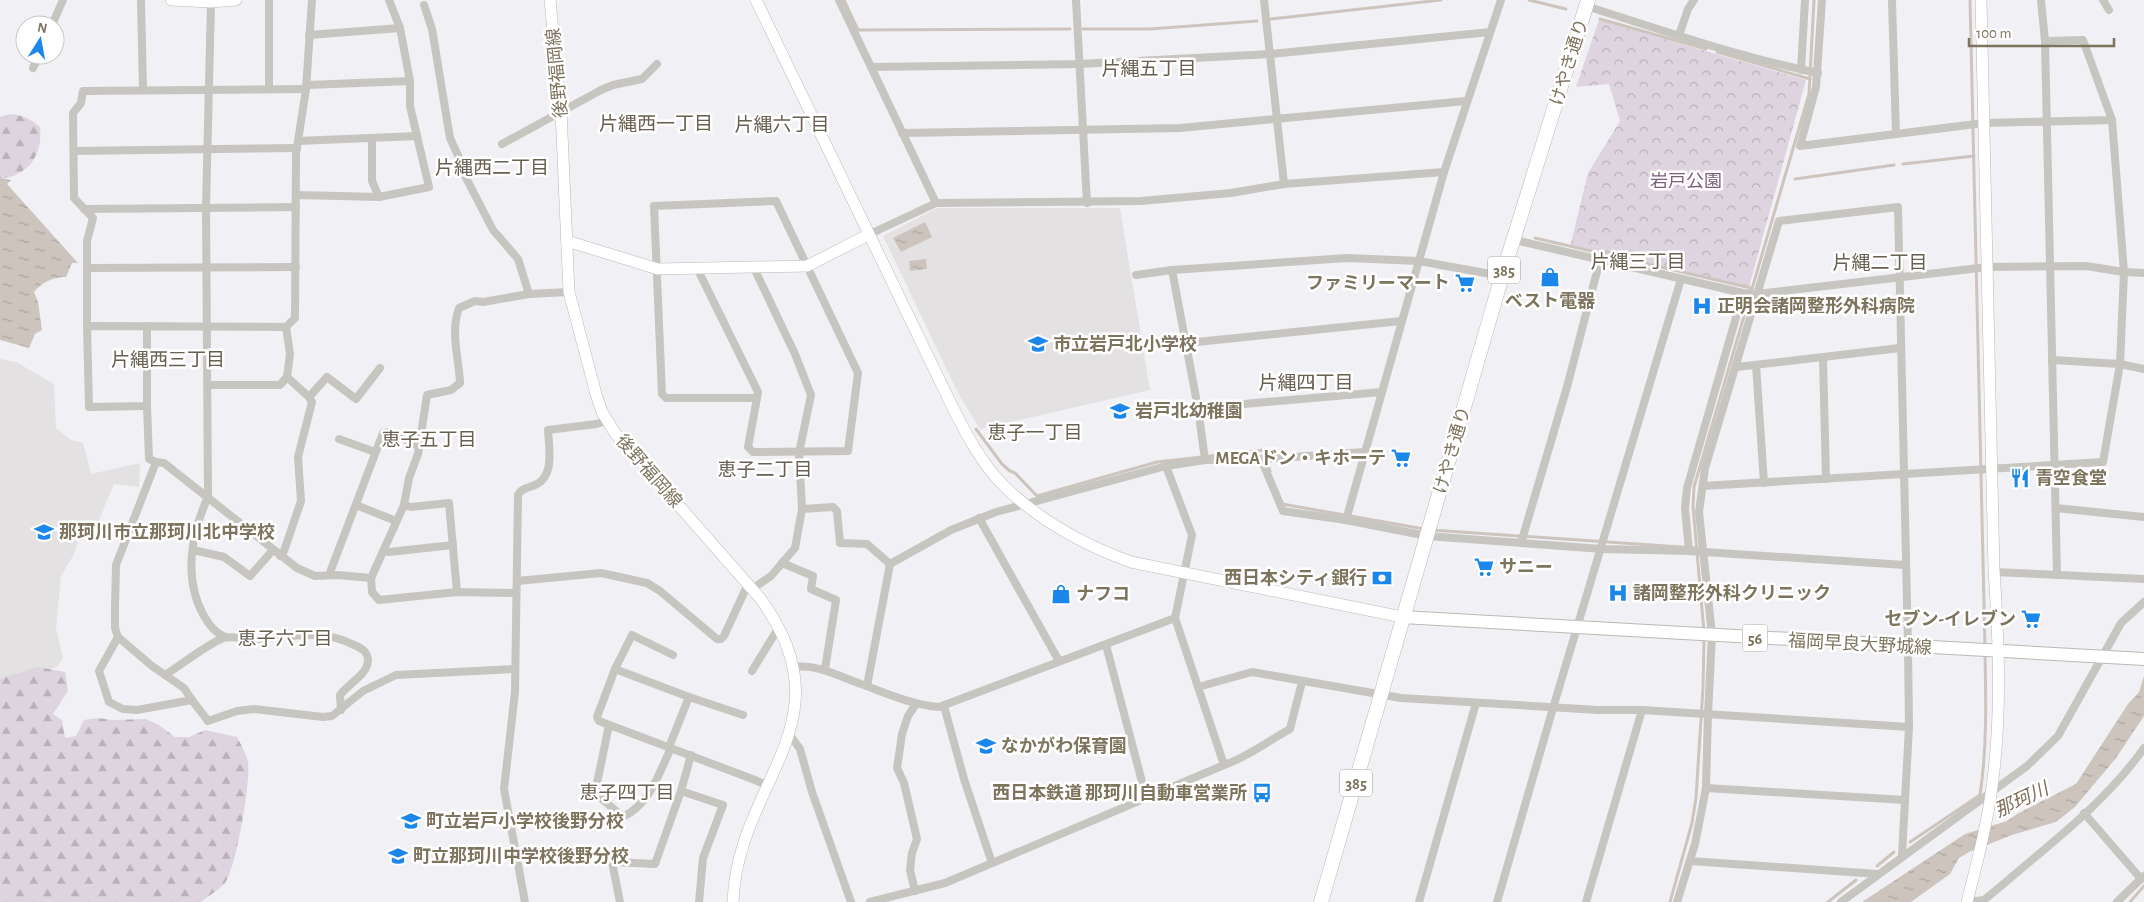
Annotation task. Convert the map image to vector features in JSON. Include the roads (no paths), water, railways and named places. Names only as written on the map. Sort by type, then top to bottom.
[{"type":"highway","name":"けやき通り","points":[[1321,902],[1502,276],[1515,240],[1587,3]]},
{"type":"main road","name":"福岡早良大野城線","points":[[1402,617],[2105,657]]},
{"type":"main road","name":"56","points":[[2105,657],[2144,659]]},
{"type":"street","points":[[56,15],[63,0]]},
{"type":"street","points":[[141,0],[143,90]]},
{"type":"street","points":[[171,0],[212,2],[236,0]]},
{"type":"street","points":[[268,89],[269,0]]},
{"type":"street","points":[[87,326],[286,327],[295,318],[298,145],[306,87],[312,0]]},
{"type":"street","points":[[296,195],[378,197],[429,187],[410,106],[410,82],[400,28],[389,0]]},
{"type":"street","name":"後野福岡線","points":[[550,0],[561,111],[569,292],[596,394],[607,421],[615,433],[777,620],[794,667],[795,707],[790,735],[745,836],[738,859],[733,902]]},
{"type":"street","points":[[756,0],[868,235],[968,438],[1004,486],[1052,524],[1096,550],[1131,562],[1402,617]]},
{"type":"street","points":[[839,0],[936,203]]},
{"type":"street","points":[[1076,0],[1087,203]]},
{"type":"street","points":[[1264,0],[1284,184]]},
{"type":"street","points":[[1346,520],[1444,172],[1501,0]]},
{"type":"street","points":[[1679,36],[1688,9],[1694,0]]},
{"type":"street","points":[[1801,70],[1805,0]]},
{"type":"street","points":[[1822,0],[1818,73],[1812,104],[1800,146],[1984,123],[2112,120]]},
{"type":"street","points":[[1892,0],[1896,134]]},
{"type":"street","points":[[1981,0],[1994,572],[1998,652],[1997,727],[1992,792],[1968,899],[1984,900],[2110,791],[2129,770],[2144,748]]},
{"type":"street","points":[[2041,0],[2045,41],[2057,575]]},
{"type":"street","points":[[2103,0],[2109,10]]},
{"type":"street","points":[[212,2],[206,207],[208,497],[198,520],[193,550],[192,582],[197,603],[208,622],[218,634],[225,637],[256,639],[275,636],[319,635],[342,639],[364,650],[367,655],[366,669],[340,695],[341,710]]},
{"type":"street","points":[[1587,3],[1679,36],[1818,73]]},
{"type":"street","points":[[424,5],[432,29],[450,138],[466,176],[493,230],[518,259],[529,294]]},
{"type":"street","points":[[309,35],[400,28]]},
{"type":"street","points":[[871,67],[1079,64],[1271,54],[1490,32]]},
{"type":"street","points":[[1703,486],[1764,484],[2103,462],[2120,364],[2124,272],[2112,120],[2083,40],[2045,41]]},
{"type":"street","points":[[502,144],[613,85],[642,79],[657,64]]},
{"type":"street","points":[[147,406],[89,407],[87,241],[93,218],[74,198],[74,113],[81,103],[83,91],[268,89],[410,82]]},
{"type":"street","points":[[902,133],[1180,128],[1466,101]]},
{"type":"street","points":[[74,151],[208,149],[298,145],[417,136]]},
{"type":"street","points":[[372,138],[372,182],[378,197]]},
{"type":"street","points":[[568,242],[658,269],[807,266],[936,203],[1087,203],[1190,197],[1284,184],[1444,172]]},
{"type":"street","points":[[697,268],[758,392],[749,450],[753,452],[848,451],[858,373],[776,201],[654,206],[662,394],[666,398],[757,398]]},
{"type":"street","points":[[84,209],[296,207]]},
{"type":"street","points":[[1677,902],[1690,861],[1706,788],[1712,635],[1699,512],[1705,468],[1778,221],[1898,207],[1909,727],[1902,855]]},
{"type":"street","points":[[1515,240],[1742,293],[1757,294],[1988,267],[2086,266],[2144,273]]},
{"type":"street","points":[[1136,275],[1172,270],[1347,258],[1419,261],[1502,276]]},
{"type":"street","points":[[1521,543],[1600,260]]},
{"type":"street","points":[[517,581],[601,573],[633,579],[654,586],[712,636],[722,640],[750,587],[771,576],[795,548],[802,509],[799,452],[811,395],[795,354],[753,266]]},
{"type":"street","points":[[87,268],[296,267]]},
{"type":"street","points":[[1172,270],[1198,408],[1205,460]]},
{"type":"street","points":[[1497,902],[1681,279]]},
{"type":"street","points":[[516,593],[457,592],[379,600],[372,592],[371,578],[385,551],[404,505],[409,478],[418,454],[427,395],[451,390],[460,383],[454,333],[455,318],[459,308],[474,301],[483,302],[529,294],[569,292]]},
{"type":"street","points":[[1689,551],[1685,508],[1687,488],[1742,293]]},
{"type":"street","points":[[1186,343],[1401,321]]},
{"type":"street","points":[[147,326],[149,459],[164,463],[280,556],[305,573],[315,576],[371,578]]},
{"type":"street","points":[[208,385],[280,386],[288,377],[290,354],[286,327]]},
{"type":"street","points":[[1736,367],[1900,348]]},
{"type":"street","points":[[1823,358],[1826,479]]},
{"type":"street","points":[[2052,360],[2120,364],[2144,369]]},
{"type":"street","points":[[1756,365],[1764,484]]},
{"type":"street","points":[[309,397],[326,377],[356,399],[380,368]]},
{"type":"street","points":[[280,556],[284,551],[301,501],[298,457],[312,402],[288,377]]},
{"type":"street","points":[[1198,408],[1382,392]]},
{"type":"street","points":[[524,902],[504,789],[515,692],[518,495],[520,491],[539,484],[547,474],[549,459],[548,430],[607,421]]},
{"type":"street","points":[[329,575],[383,433],[388,432],[418,446]]},
{"type":"street","points":[[338,439],[375,452]]},
{"type":"street","points":[[890,564],[951,530],[979,518],[1024,503],[1166,466],[1205,460],[1261,459],[1365,452]]},
{"type":"street","points":[[1261,459],[1283,511],[1346,520],[1427,536],[1905,565]]},
{"type":"street","points":[[156,462],[116,566],[115,613],[118,637],[99,671],[109,702],[123,709],[137,710],[192,700]]},
{"type":"street","points":[[1166,466],[1192,535],[1175,618],[1224,765]]},
{"type":"street","points":[[404,505],[411,507],[449,503],[457,592]]},
{"type":"street","points":[[356,505],[396,521]]},
{"type":"street","points":[[802,509],[832,507],[837,511],[840,543],[868,544],[890,564]]},
{"type":"street","points":[[2056,508],[2144,517]]},
{"type":"street","points":[[979,518],[1059,661]]},
{"type":"street","points":[[385,551],[453,546]]},
{"type":"street","points":[[193,550],[224,557],[250,576],[273,550]]},
{"type":"street","points":[[782,564],[813,576],[811,589],[836,600],[825,669]]},
{"type":"street","points":[[867,686],[890,564]]},
{"type":"street","points":[[1994,572],[2144,579]]},
{"type":"street","points":[[1841,902],[1902,855],[2027,766],[2058,736],[2105,657],[2121,624],[2144,602]]},
{"type":"street","points":[[794,667],[806,666],[825,669],[916,704],[944,706],[1175,618]]},
{"type":"street","points":[[752,671],[779,627]]},
{"type":"street","points":[[673,655],[632,635],[615,669],[597,717],[599,721],[768,786]]},
{"type":"street","points":[[118,637],[142,659],[184,688],[208,720],[237,711],[254,709],[323,717],[332,716],[363,691],[396,675],[514,669]]},
{"type":"street","points":[[166,675],[225,637]]},
{"type":"street","points":[[1106,645],[1146,797]]},
{"type":"street","points":[[615,669],[743,715]]},
{"type":"street","points":[[1198,688],[1252,672],[1401,698],[1553,708],[1642,710],[1909,727]]},
{"type":"street","points":[[870,902],[945,883],[1146,797],[1245,758],[1257,748],[1290,729],[1302,682]]},
{"type":"street","points":[[609,725],[595,793],[623,817],[636,808],[650,792],[689,697]]},
{"type":"street","points":[[1428,902],[1420,900],[1476,703]]},
{"type":"street","points":[[915,891],[910,870],[912,853],[917,839],[906,790],[897,768],[902,734],[908,716],[916,704]]},
{"type":"street","points":[[944,706],[964,779],[992,864]]},
{"type":"street","points":[[1586,902],[1642,710]]},
{"type":"street","points":[[790,735],[800,749],[814,800],[851,902]]},
{"type":"street","points":[[620,902],[612,862],[655,864],[681,791],[691,755]]},
{"type":"street","points":[[1706,788],[1905,800]]},
{"type":"street","points":[[681,791],[723,805],[703,858],[699,902]]},
{"type":"street","points":[[2084,813],[2142,878],[2117,902]]},
{"type":"street","points":[[1690,861],[1878,874]]},
{"type":"water","points":[[0,176],[3,179],[11,180],[7,184],[78,263],[72,263],[66,277],[48,281],[34,292],[38,302],[42,330],[35,334],[29,348],[0,340]]},
{"type":"water","points":[[925,222],[932,237],[901,252],[893,238]]},
{"type":"water","points":[[926,259],[927,269],[910,271],[909,261]]},
{"type":"water","points":[[2144,676],[2144,716],[2116,758],[2075,807],[2056,822],[2012,835],[1969,852],[1959,858],[1950,874],[1911,902],[1862,902],[1965,834],[2007,821],[2076,784],[2128,704],[2139,692]]},
{"type":"waterway","points":[[844,0],[858,30],[1070,29]]},
{"type":"waterway","points":[[1271,19],[1441,0]]},
{"type":"waterway","points":[[1529,0],[1566,9]]},
{"type":"waterway","points":[[1704,632],[1693,507],[1694,487],[1809,94],[1814,0]]},
{"type":"waterway","points":[[1970,0],[1985,647]]},
{"type":"waterway","points":[[1600,19],[1706,49]]},
{"type":"waterway","points":[[1083,29],[1150,29],[1257,21]]},
{"type":"waterway","points":[[1717,52],[1810,79]]},
{"type":"waterway","points":[[1903,164],[1974,156]]},
{"type":"waterway","points":[[1795,179],[1894,165]]},
{"type":"waterway","points":[[1535,238],[1751,288]]},
{"type":"waterway","points":[[976,429],[1002,464],[1015,473],[1037,496],[1157,462],[1264,450],[1270,471]]},
{"type":"waterway","points":[[1282,504],[1424,529]]},
{"type":"waterway","points":[[1432,530],[1696,548]]},
{"type":"waterway","points":[[1670,902],[1692,823],[1696,798],[1704,638]]},
{"type":"waterway","points":[[1910,842],[1980,795],[1985,742],[1985,653]]},
{"type":"waterway","points":[[1877,866],[1894,852]]},
{"type":"waterway","points":[[1828,902],[1856,880]]},
{"type":"waterway","points":[[2130,902],[2144,886]]},
{"type":"place","name":"ベスト電器","points":[[1550,277]]},
{"type":"place","name":"ファミリーマート","points":[[1465,283]]},
{"type":"place","name":"正明会諸岡整形外科病院","points":[[1702,306]]},
{"type":"place","name":"市立岩戸北小学校","points":[[1038,344]]},
{"type":"place","name":"岩戸北幼稚園","points":[[1120,411]]},
{"type":"place","name":"MEGAドン・キホーテ","points":[[1401,458]]},
{"type":"place","name":"青空食堂","points":[[2020,478]]},
{"type":"place","name":"那珂川市立那珂川北中学校","points":[[44,532]]},
{"type":"place","name":"サニー","points":[[1484,567]]},
{"type":"place","name":"西日本シティ銀行","points":[[1382,578]]},
{"type":"place","name":"諸岡整形外科クリニック","points":[[1618,593]]},
{"type":"place","name":"ナフコ","points":[[1061,594]]},
{"type":"place","name":"セブン-イレブン","points":[[2031,619]]},
{"type":"place","name":"なかがわ保育園","points":[[986,746]]},
{"type":"place","name":"西日本鉄道 那珂川自動車営業所","points":[[1262,793]]},
{"type":"place","name":"町立岩戸小学校後野分校","points":[[411,821]]},
{"type":"place","name":"町立那珂川中学校後野分校","points":[[398,856]]},
{"type":"district","name":"片縄五丁目","points":[[1149,68]]},
{"type":"district","name":"片縄西一丁目","points":[[656,123]]},
{"type":"district","name":"片縄六丁目","points":[[782,124]]},
{"type":"district","name":"片縄西二丁目","points":[[492,167]]},
{"type":"district","name":"片縄三丁目","points":[[1638,261]]},
{"type":"district","name":"片縄二丁目","points":[[1880,262]]},
{"type":"district","name":"片縄西三丁目","points":[[168,359]]},
{"type":"district","name":"片縄四丁目","points":[[1306,382]]},
{"type":"district","name":"恵子一丁目","points":[[1035,432]]},
{"type":"district","name":"恵子五丁目","points":[[429,439]]},
{"type":"district","name":"恵子二丁目","points":[[765,469]]},
{"type":"district","name":"恵子六丁目","points":[[285,638]]},
{"type":"district","name":"恵子四丁目","points":[[627,792]]},
{"type":"park label","name":"岩戸公園","points":[[1686,181]]},
{"type":"water label","name":"那珂川","points":[[2021,799]]}]
